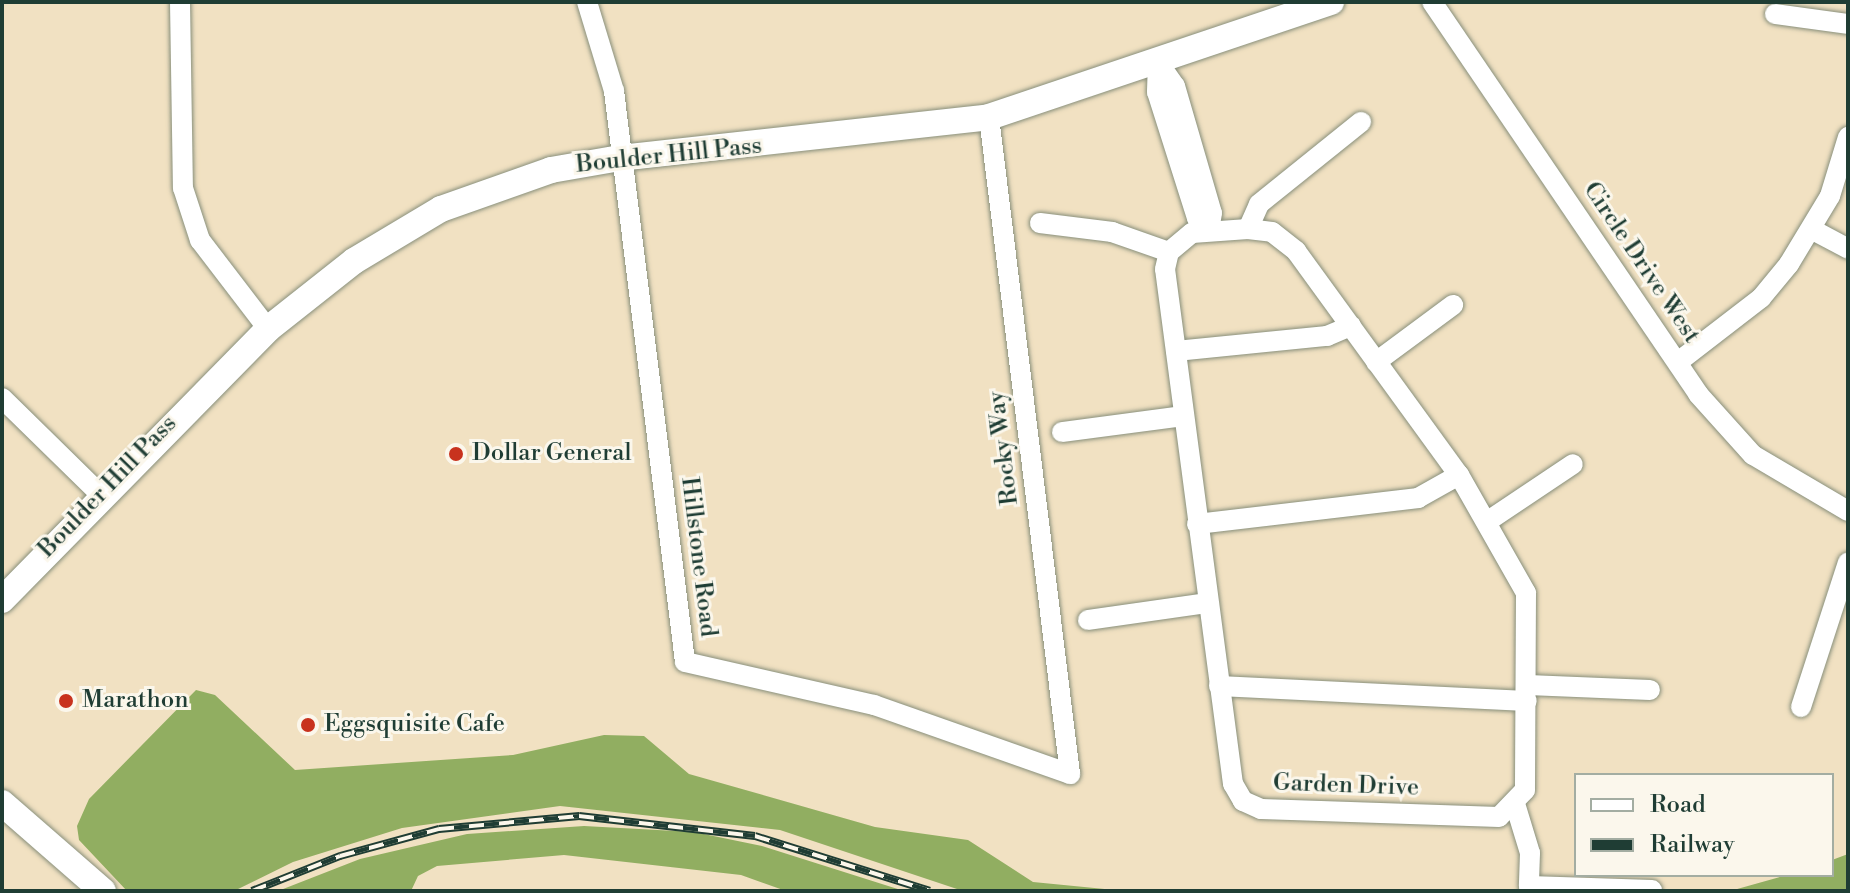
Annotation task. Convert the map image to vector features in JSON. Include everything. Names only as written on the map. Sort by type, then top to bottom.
[{"type":"street","points":[[180,2],[183,188],[200,240],[268,329]]},
{"type":"street","points":[[587,2],[606,49],[620,158]]},
{"type":"street","name":"Boulder Hill Pass","points":[[2,600],[100,494],[268,329],[354,261],[441,209],[551,170],[620,158],[989,117],[1331,2]]},
{"type":"street","name":"Circle Drive West","points":[[1432,2],[1678,362],[1753,455],[1848,511]]},
{"type":"street","points":[[1775,14],[1848,24]]},
{"type":"street","points":[[1158,62],[1157,92],[1197,218],[1209,230]]},
{"type":"street","name":"Rocky Way","points":[[989,117],[1070,774]]},
{"type":"street","points":[[1248,229],[1259,204],[1361,122]]},
{"type":"street","points":[[1678,362],[1761,298],[1813,230],[1848,137]]},
{"type":"street","name":"Hillstone Road","points":[[620,158],[685,662],[874,705],[1070,774]]},
{"type":"street","points":[[1040,223],[1112,232],[1169,252],[1192,233],[1248,229],[1272,232],[1296,251],[1459,475],[1488,521],[1526,593],[1525,790],[1516,807],[1530,853],[1529,886],[1652,890]]},
{"type":"street","points":[[1813,230],[1848,249]]},
{"type":"street","name":"Garden Drive","points":[[1169,252],[1183,416],[1207,603],[1233,784],[1243,801],[1261,809],[1499,817],[1516,807]]},
{"type":"street","points":[[1376,362],[1453,305]]},
{"type":"street","points":[[1176,351],[1327,336],[1351,326]]},
{"type":"street","points":[[2,398],[100,494]]},
{"type":"street","points":[[1062,432],[1183,416]]},
{"type":"street","points":[[1488,521],[1573,464]]},
{"type":"street","points":[[1197,524],[1418,498],[1459,475]]},
{"type":"street","points":[[1801,707],[1848,562]]},
{"type":"street","points":[[1088,620],[1207,603]]},
{"type":"street","points":[[1219,686],[1527,693],[1650,690]]},
{"type":"street","points":[[2,803],[103,891]]},
{"type":"green space","points":[[196,690],[215,695],[295,770],[513,755],[604,735],[644,736],[689,774],[875,827],[968,840],[1033,882],[1125,891],[963,891],[780,830],[560,806],[402,828],[293,862],[234,891],[127,891],[79,840],[77,826],[89,799]]},
{"type":"green space","points":[[584,826],[694,832],[762,846],[904,891],[786,891],[741,875],[564,855],[437,866],[418,876],[411,891],[278,891],[360,859],[467,834]]},
{"type":"green space","points":[[1848,854],[1848,891],[1730,891],[1780,877],[1834,877],[1834,859]]},
{"type":"railway","points":[[252,891],[340,856],[439,829],[579,816],[755,836],[930,891]]},
{"type":"place","name":"Dollar General","points":[[456,454]]},
{"type":"place","name":"Marathon","points":[[66,701]]},
{"type":"place","name":"Eggsquisite Cafe","points":[[308,725]]}]
